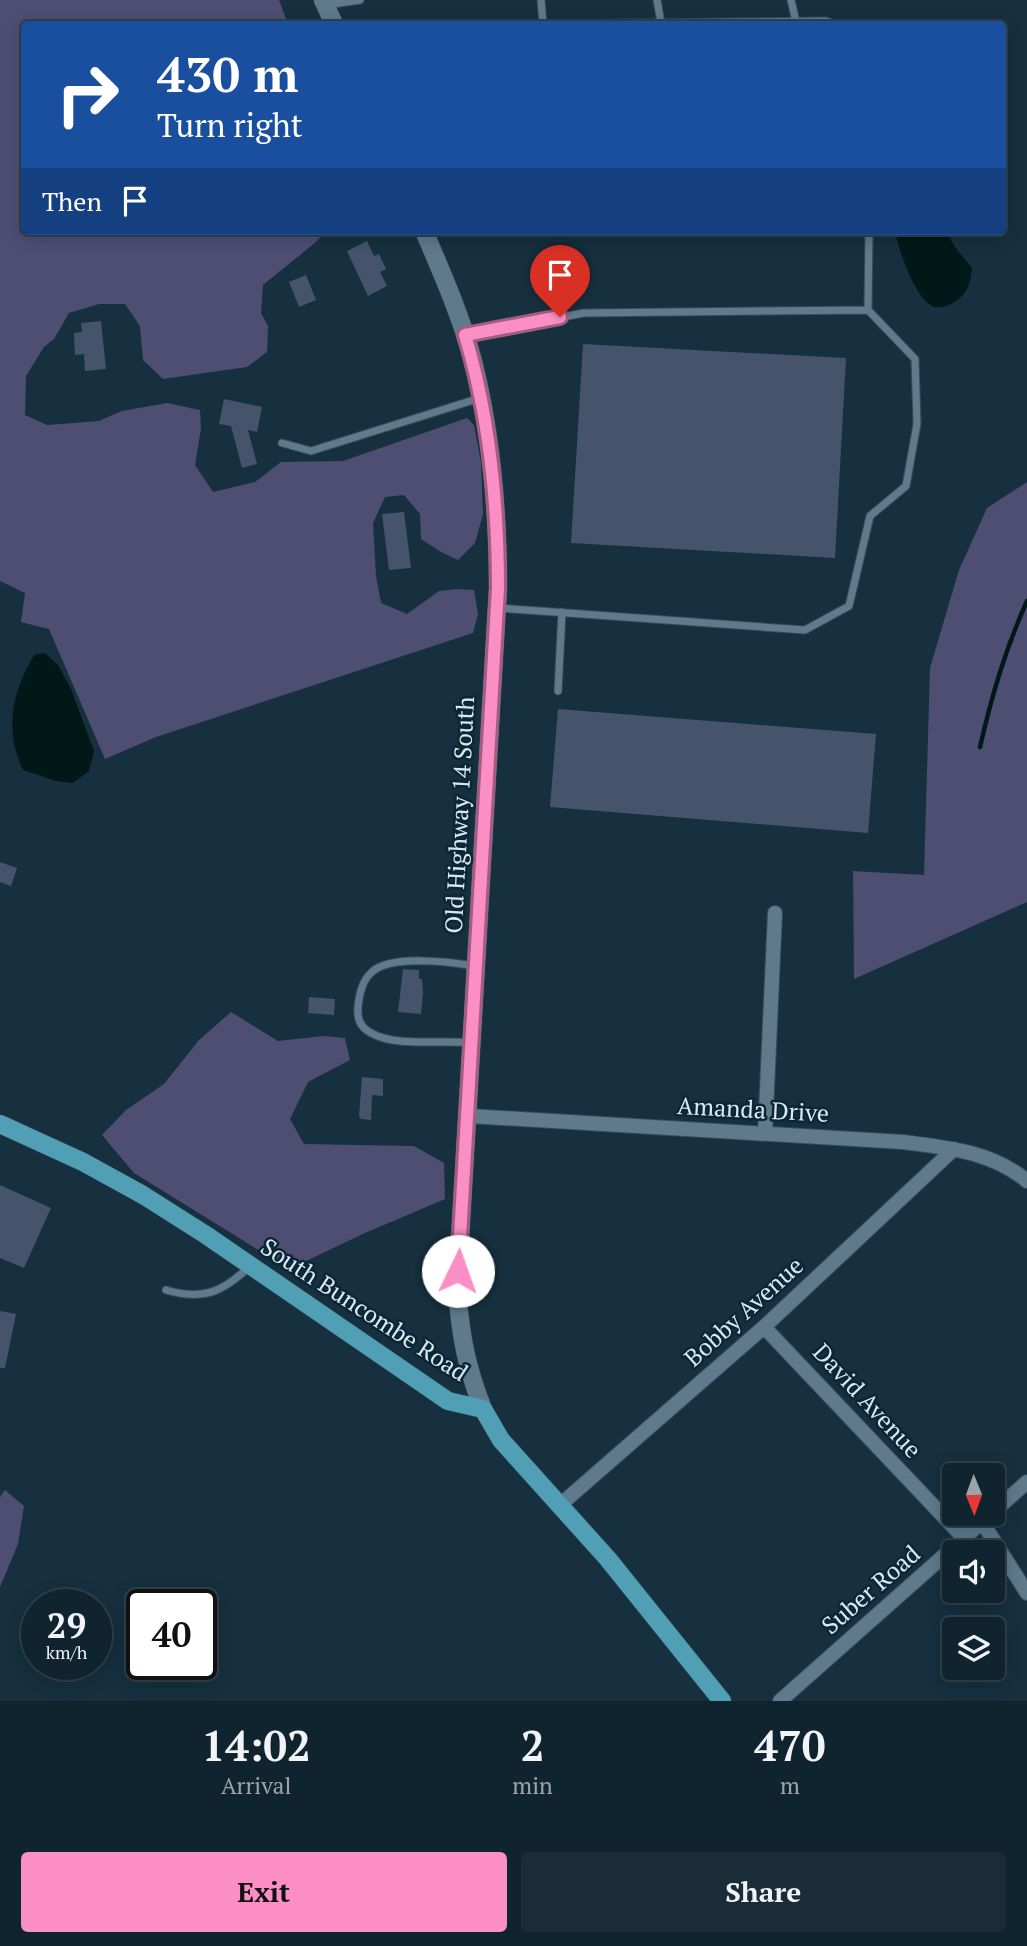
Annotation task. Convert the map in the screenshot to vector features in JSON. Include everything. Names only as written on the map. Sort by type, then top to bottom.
[{"type":"main road","name":"South Buncombe Road","points":[[0,1124],[83,1162],[143,1195],[448,1401],[483,1409],[501,1440],[652,1611],[722,1701]]},
{"type":"street","points":[[324,2],[333,21]]},
{"type":"street","name":"Old Highway 14 South","points":[[426,235],[465,335],[491,451],[497,505],[497,608],[457,1291],[469,1372],[483,1409]]},
{"type":"street","points":[[765,1133],[775,913]]},
{"type":"street","name":"Amanda Drive","points":[[469,1116],[903,1142],[987,1157],[1027,1181]]},
{"type":"street","name":"Bobby Avenue","points":[[560,1505],[764,1327],[954,1149]]},
{"type":"street","name":"David Avenue","points":[[764,1327],[964,1538]]},
{"type":"street","name":"Suber Road","points":[[1005,1502],[1027,1482]]},
{"type":"street","name":"Suber Road","points":[[780,1701],[978,1526]]},
{"type":"street","points":[[994,1526],[1027,1593]]},
{"type":"lane","points":[[324,2],[360,0]]},
{"type":"lane","points":[[541,0],[543,21]]},
{"type":"lane","points":[[657,0],[660,21]]},
{"type":"lane","points":[[791,0],[796,21]]},
{"type":"lane","points":[[497,608],[805,630],[849,606],[870,516],[906,486],[917,424],[915,359],[868,310],[869,235]]},
{"type":"lane","points":[[465,335],[584,313],[868,310]]},
{"type":"lane","points":[[282,443],[311,452],[481,398]]},
{"type":"lane","points":[[558,691],[562,612]]},
{"type":"lane","points":[[472,1043],[398,1040],[373,1034],[360,1025],[357,1015],[365,981],[372,970],[411,960],[476,967]]},
{"type":"lane","points":[[166,1290],[182,1295],[201,1296],[228,1285],[251,1266]]},
{"type":"shaded area","points":[[0,0],[279,0],[287,21],[21,21],[21,235],[322,235],[263,285],[261,313],[268,326],[267,352],[247,367],[163,379],[143,360],[140,326],[125,304],[99,304],[69,313],[54,339],[44,347],[26,376],[25,415],[47,425],[99,421],[122,411],[167,403],[200,410],[201,428],[195,465],[213,492],[255,482],[281,462],[343,461],[467,418],[474,425],[481,462],[483,514],[475,543],[458,560],[421,539],[420,514],[404,495],[385,497],[373,523],[376,576],[381,603],[407,614],[439,591],[474,590],[478,614],[473,633],[156,737],[105,759],[49,629],[21,622],[25,593],[0,581]]},
{"type":"shaded area","points":[[896,235],[948,235],[972,268],[964,294],[944,307],[935,307],[928,303],[915,286]]},
{"type":"shaded area","points":[[1027,482],[1027,902],[854,979],[853,871],[924,875],[930,668],[959,570],[987,508]]},
{"type":"shaded area","points":[[45,653],[58,665],[71,689],[94,751],[89,771],[73,783],[56,781],[23,770],[17,755],[12,726],[16,697],[34,655]]},
{"type":"shaded area","points":[[231,1012],[278,1041],[324,1036],[345,1038],[350,1060],[308,1082],[290,1119],[304,1144],[414,1146],[444,1163],[445,1199],[289,1269],[134,1173],[102,1135],[126,1110],[164,1084],[199,1040]]},
{"type":"shaded area","points":[[5,1490],[24,1506],[18,1544],[0,1587],[0,1497]]},
{"type":"building","points":[[367,241],[374,256],[379,254],[386,269],[380,272],[387,286],[368,296],[347,251]]},
{"type":"building","points":[[306,275],[316,300],[299,307],[289,282]]},
{"type":"building","points":[[101,321],[106,369],[85,371],[84,354],[75,355],[74,333],[82,332],[81,323]]},
{"type":"building","points":[[583,344],[846,358],[835,558],[571,543]]},
{"type":"building","points":[[224,399],[262,407],[257,432],[248,430],[257,464],[242,468],[231,426],[219,424]]},
{"type":"building","points":[[404,512],[411,568],[389,570],[382,514]]},
{"type":"building","points":[[558,709],[876,734],[868,833],[550,807]]},
{"type":"building","points":[[0,862],[17,868],[11,886],[0,882]]},
{"type":"building","points":[[403,969],[419,970],[423,992],[421,1014],[398,1012]]},
{"type":"building","points":[[309,997],[335,999],[334,1015],[308,1013]]},
{"type":"building","points":[[362,1077],[383,1079],[383,1096],[372,1095],[371,1120],[361,1119],[359,1116]]},
{"type":"building","points":[[0,1185],[51,1208],[24,1268],[0,1258]]},
{"type":"building","points":[[0,1311],[16,1314],[5,1368],[0,1368]]},
{"type":"waterway","points":[[980,747],[1000,673],[1027,601]]},
{"type":"route","points":[[458,1271],[498,588],[497,505],[493,463],[473,360],[465,335],[560,317]]}]
